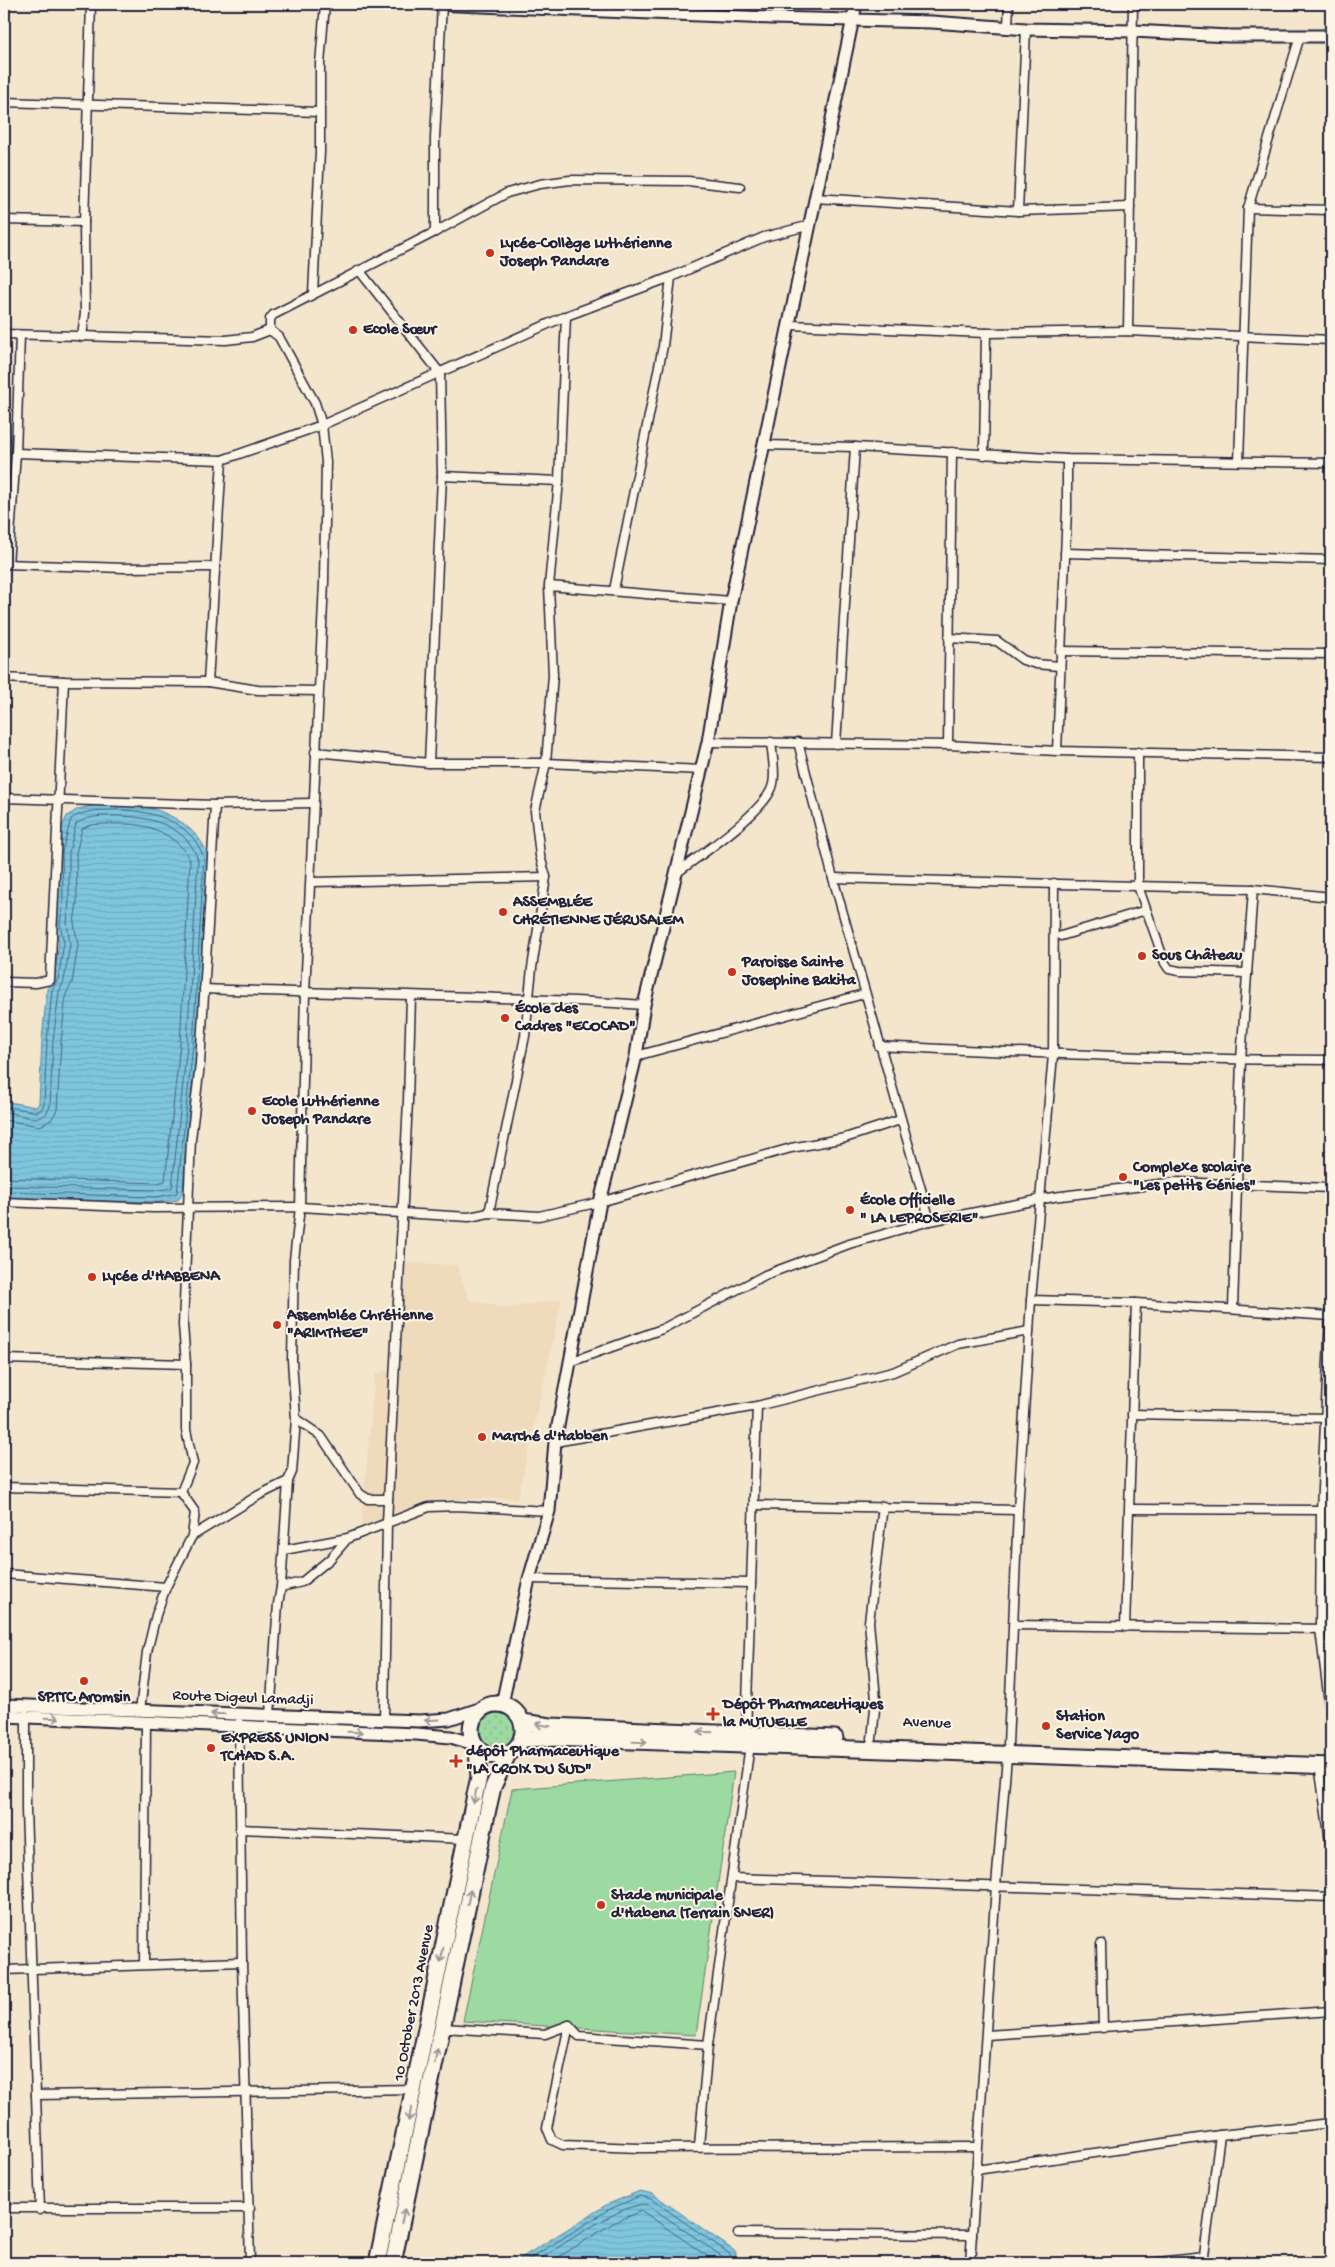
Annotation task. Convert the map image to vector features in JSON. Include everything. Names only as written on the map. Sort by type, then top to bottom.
[{"type":"highway","points":[[494,1703],[502,1704],[511,1707],[522,1722],[521,1739],[518,1746],[508,1754],[491,1756],[476,1746],[471,1737],[471,1722],[479,1709],[494,1703]]},
{"type":"highway","name":"Avenue","points":[[522,1722],[551,1726],[748,1740],[872,1739],[1008,1750],[1331,1756]]},
{"type":"highway","points":[[521,1739],[748,1740],[1325,1765]]},
{"type":"highway","name":"10 October 2013 Avenue","points":[[377,2263],[415,2090],[479,1777],[476,1746]]},
{"type":"highway","name":"10 October 2013 Avenue","points":[[394,2263],[441,2028],[493,1788],[508,1754]]},
{"type":"street","points":[[82,337],[85,313],[84,222],[91,4]]},
{"type":"street","points":[[313,294],[320,152],[319,112],[325,4]]},
{"type":"street","points":[[434,4],[592,7],[1008,26],[1026,29],[1133,30],[1228,36],[1330,36],[1331,19]]},
{"type":"street","points":[[435,232],[435,138],[442,4]]},
{"type":"street","points":[[502,1704],[529,1580],[549,1511],[555,1442],[600,1202],[636,1056],[644,1005],[678,872],[708,742],[731,600],[856,4]]},
{"type":"street","points":[[1008,26],[1009,4]]},
{"type":"street","points":[[1128,331],[1132,4]]},
{"type":"street","points":[[1018,211],[1026,29]]},
{"type":"street","points":[[1239,461],[1245,337],[1248,208],[1300,36]]},
{"type":"street","points":[[4,102],[319,112]]},
{"type":"street","points":[[270,330],[270,320],[273,315],[507,193],[540,184],[570,180],[688,181],[740,187]]},
{"type":"street","points":[[815,198],[1018,211],[1130,207]]},
{"type":"street","points":[[1248,208],[1331,210]]},
{"type":"street","points":[[4,220],[84,222]]},
{"type":"street","points":[[16,453],[222,460],[322,425],[566,316],[671,277],[764,238],[811,225]]},
{"type":"street","points":[[359,270],[440,373],[442,476],[429,763]]},
{"type":"street","points":[[614,590],[663,346],[671,277]]},
{"type":"street","points":[[489,1213],[525,1036],[546,877],[540,856],[535,811],[546,762],[553,676],[549,586],[559,481],[566,316]]},
{"type":"street","points":[[790,325],[986,334],[1128,331],[1331,340]]},
{"type":"street","points":[[4,334],[226,340],[252,337],[270,330]]},
{"type":"street","points":[[270,330],[279,337],[315,403],[322,425],[326,462],[324,554],[313,803],[312,882],[305,993],[300,1207],[294,1260],[292,1327],[296,1419],[292,1472],[288,1481],[270,1715]]},
{"type":"street","points":[[984,455],[986,334]]},
{"type":"street","points":[[20,335],[16,453],[6,564],[124,568],[216,568]]},
{"type":"street","points":[[764,445],[855,447],[1067,459],[1331,463]]},
{"type":"street","points":[[836,744],[855,447]]},
{"type":"street","points":[[948,745],[952,452]]},
{"type":"street","points":[[1057,751],[1067,459]]},
{"type":"street","points":[[208,682],[222,460]]},
{"type":"street","points":[[442,476],[559,481]]},
{"type":"street","points":[[1065,553],[1331,560]]},
{"type":"street","points":[[549,586],[731,600]]},
{"type":"street","points":[[949,638],[997,641],[1023,660],[1036,664],[1059,666]]},
{"type":"street","points":[[1060,651],[1331,654]]},
{"type":"street","points":[[4,678],[64,681],[208,682],[258,690],[318,691]]},
{"type":"street","points":[[4,982],[36,983],[50,980],[64,681]]},
{"type":"street","points":[[708,742],[948,745],[1057,751],[1331,757]]},
{"type":"street","points":[[678,872],[734,830],[768,796],[774,784],[771,742]]},
{"type":"street","points":[[798,742],[864,994],[930,1221]]},
{"type":"street","points":[[315,752],[429,763],[546,762],[702,770]]},
{"type":"street","points":[[1138,752],[1138,886],[1169,970],[1247,973]]},
{"type":"street","points":[[4,798],[215,805],[313,803]]},
{"type":"street","points":[[181,1492],[192,1463],[186,1430],[186,1364],[183,1325],[191,1138],[200,1064],[215,805]]},
{"type":"street","points":[[312,882],[546,877]]},
{"type":"street","points":[[833,878],[1253,890],[1331,896]]},
{"type":"street","points":[[970,2263],[996,1886],[1008,1750],[1018,1510],[1031,1300],[1053,1055],[1054,883]]},
{"type":"street","points":[[1233,1309],[1247,973],[1253,890]]},
{"type":"street","points":[[1243,1060],[1253,890]]},
{"type":"street","points":[[1061,936],[1146,910]]},
{"type":"street","points":[[204,990],[411,997],[529,997],[644,1005]]},
{"type":"street","points":[[636,1056],[864,994]]},
{"type":"street","points":[[384,1720],[387,1522],[411,997]]},
{"type":"street","points":[[879,1046],[1053,1055],[1243,1060],[1331,1060]]},
{"type":"street","points":[[4,1202],[152,1208],[300,1207],[470,1217],[489,1213],[539,1216],[600,1202],[791,1148],[845,1138],[900,1120]]},
{"type":"street","points":[[570,1362],[662,1329],[766,1275],[849,1244],[930,1221],[1039,1199],[1176,1182],[1331,1188]]},
{"type":"street","points":[[1031,1300],[1233,1309],[1331,1316],[1321,1510],[1320,1629],[1331,1719]]},
{"type":"street","points":[[1125,1627],[1136,1304]]},
{"type":"street","points":[[555,1442],[757,1406],[893,1372],[958,1344],[1029,1331]]},
{"type":"street","points":[[4,1359],[186,1364]]},
{"type":"street","points":[[699,2146],[708,2045],[732,1878],[748,1740],[757,1406]]},
{"type":"street","points":[[1132,1414],[1326,1418]]},
{"type":"street","points":[[296,1419],[321,1436],[360,1494],[368,1500],[388,1499]]},
{"type":"street","points":[[192,1536],[259,1495],[288,1481]]},
{"type":"street","points":[[4,1487],[181,1492]]},
{"type":"street","points":[[140,1711],[147,1652],[166,1587],[192,1536],[196,1512],[181,1492]]},
{"type":"street","points":[[755,1505],[1018,1510]]},
{"type":"street","points":[[284,1550],[348,1538],[428,1507],[456,1506],[549,1511]]},
{"type":"street","points":[[872,1739],[875,1679],[869,1622],[883,1506]]},
{"type":"street","points":[[1130,1509],[1321,1510]]},
{"type":"street","points":[[281,1587],[302,1582],[330,1559],[348,1538]]},
{"type":"street","points":[[4,1574],[166,1587]]},
{"type":"street","points":[[529,1580],[751,1583]]},
{"type":"street","points":[[1014,1625],[1331,1628]]},
{"type":"street","name":"Route Digeul Lamadji","points":[[4,1705],[25,1711],[140,1711],[384,1720],[449,1720],[479,1709]]},
{"type":"street","points":[[4,1716],[25,1711],[239,1728],[434,1735],[464,1739],[476,1746]]},
{"type":"street","points":[[25,1711],[26,1810],[40,2210]]},
{"type":"street","points":[[239,1715],[242,1962],[250,2263]]},
{"type":"street","points":[[144,1964],[146,1722]]},
{"type":"street","points":[[1325,1765],[1331,1848]]},
{"type":"street","points":[[240,1829],[465,1839]]},
{"type":"street","points":[[732,1878],[1331,1897]]},
{"type":"street","points":[[1101,1944],[1103,2028]]},
{"type":"street","points":[[4,1970],[242,1962]]},
{"type":"street","points":[[987,2035],[1331,2011]]},
{"type":"street","points":[[569,2025],[579,2036],[708,2045]]},
{"type":"street","points":[[441,2028],[544,2034],[569,2025]]},
{"type":"street","points":[[569,2025],[547,2128],[552,2140],[563,2145],[638,2148],[699,2146],[978,2147]]},
{"type":"street","points":[[36,2095],[247,2094],[415,2090]]},
{"type":"street","points":[[976,2170],[1220,2136],[1331,2123]]},
{"type":"street","points":[[1149,2263],[1203,2260],[1220,2136]]},
{"type":"street","points":[[4,2208],[40,2210],[111,2207],[250,2208]]},
{"type":"street","points":[[738,2233],[972,2235]]},
{"type":"shaded area","points":[[406,1263],[457,1265],[469,1300],[508,1308],[562,1299],[518,1498],[445,1499],[360,1537],[375,1375],[398,1366]]},
{"type":"green space","points":[[498,1713],[510,1719],[516,1731],[510,1743],[498,1749],[486,1743],[480,1731],[486,1719]]},
{"type":"green space","name":"Stade municipale d'Habena (Terrain SNER)","points":[[734,1772],[696,2035],[463,2021],[512,1789]]},
{"type":"water","points":[[134,804],[158,810],[180,821],[198,837],[209,858],[198,1045],[185,1153],[183,1192],[178,1200],[158,1202],[7,1198],[4,1196],[4,1101],[36,1107],[39,1103],[47,989],[54,978],[59,942],[55,924],[58,902],[57,851],[62,827],[67,816],[78,809],[96,805]]},
{"type":"water","points":[[640,2191],[653,2194],[736,2252],[735,2263],[513,2263],[606,2205]]},
{"type":"place","name":"Lycée-Collège Luthérienne Joseph Pandare","points":[[490,253]]},
{"type":"place","name":"Ecole Sœur","points":[[353,330]]},
{"type":"place","name":"ASSEMBLÉE CHRÉTIENNE JÉRUSALEM","points":[[503,912]]},
{"type":"place","name":"Sous Château","points":[[1142,956]]},
{"type":"place","name":"Paroisse Sainte Josephine Bakita","points":[[732,972]]},
{"type":"place","name":"École des Cadres \"ECOCAD\"","points":[[505,1018]]},
{"type":"place","name":"Ecole Luthérienne Joseph Pandare","points":[[252,1111]]},
{"type":"place","name":"Complexe scolaire \"Les petits Génies\"","points":[[1123,1177]]},
{"type":"place","name":"École Officielle \" LA LEPROSERIE\"","points":[[850,1210]]},
{"type":"place","name":"Lycée d'HABBENA","points":[[92,1277]]},
{"type":"place","name":"Assemblée Chrétienne \"ARIMTHEE\"","points":[[277,1325]]},
{"type":"place","name":"Marché d'Habben","points":[[482,1437]]},
{"type":"place","name":"SPTTC Aromsin","points":[[84,1681]]},
{"type":"place","name":"Dépôt Pharmaceutiques la MUTUELLE","points":[[713,1714]]},
{"type":"place","name":"Station Service Yago","points":[[1046,1726]]},
{"type":"place","name":"EXPRESS UNION TCHAD S.A.","points":[[211,1748]]},
{"type":"place","name":"dépôt Pharmaceutique \"LA CROIX DU SUD\"","points":[[456,1761]]},
{"type":"place","name":"Stade municipale d'Habena (Terrain SNER)","points":[[601,1905]]}]
